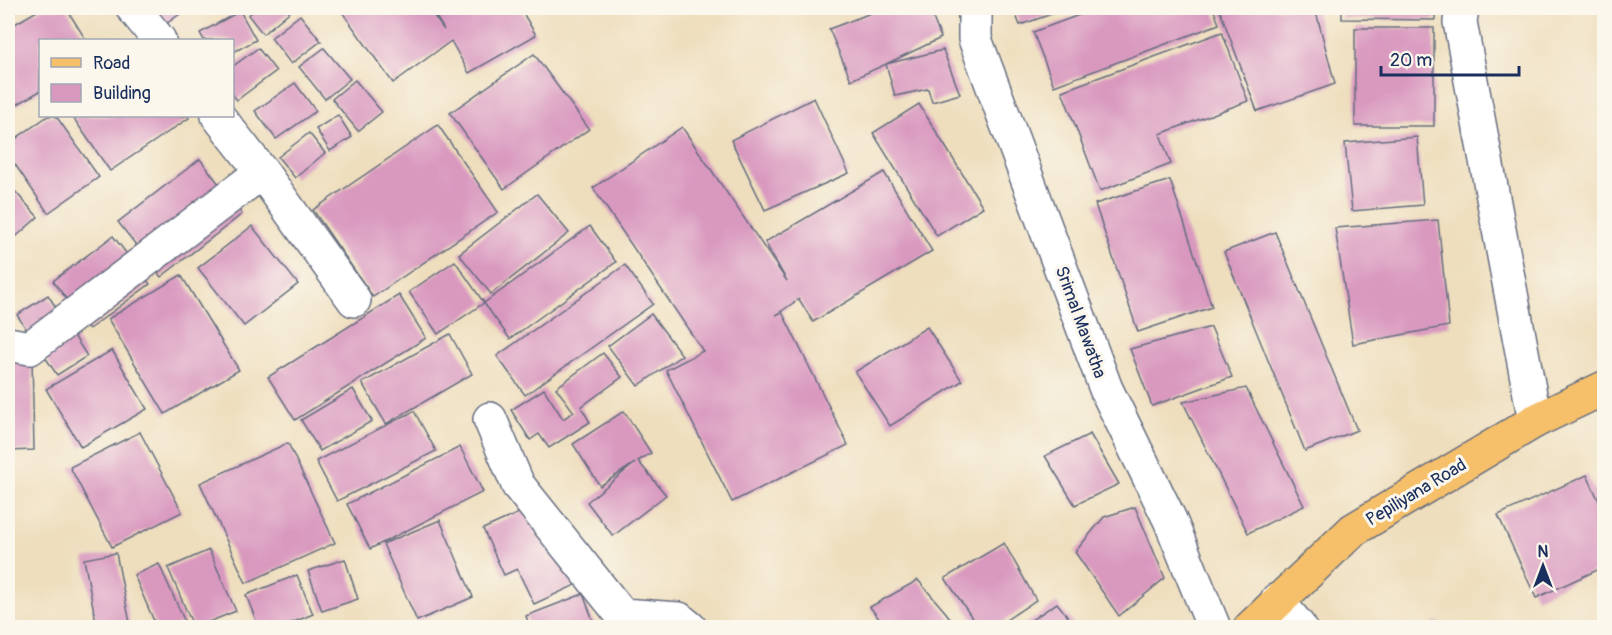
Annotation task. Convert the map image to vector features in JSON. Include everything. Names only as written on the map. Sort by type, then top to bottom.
[{"type":"main road","name":"Pepiliyana Road","points":[[1250,627],[1353,530],[1535,422],[1605,388]]},
{"type":"street","points":[[133,8],[158,39]]},
{"type":"street","name":"Srimal Mawatha","points":[[975,8],[975,39],[1106,390],[1170,520],[1214,627]]},
{"type":"street","points":[[1462,8],[1460,22],[1535,422]]},
{"type":"street","points":[[219,117],[262,172],[354,300]]},
{"type":"street","points":[[8,344],[30,348],[262,172]]},
{"type":"street","points":[[490,419],[518,485],[622,615],[679,620],[690,627]]},
{"type":"street","points":[[1277,600],[1300,627]]},
{"type":"building","points":[[8,8],[23,8],[8,15]]},
{"type":"building","points":[[42,8],[66,8],[85,39],[39,39],[39,92],[8,110],[8,28]]},
{"type":"building","points":[[137,8],[188,8],[155,32]]},
{"type":"building","points":[[257,8],[293,9],[263,34],[248,15]]},
{"type":"building","points":[[348,8],[428,8],[444,30],[431,8],[520,8],[536,35],[469,73],[451,41],[393,83],[342,12]]},
{"type":"building","points":[[884,8],[929,8],[941,38],[851,80],[829,29]]},
{"type":"building","points":[[1013,8],[1069,8],[1020,25]]},
{"type":"building","points":[[1098,8],[1213,8],[1219,24],[1054,86],[1033,32]]},
{"type":"building","points":[[1219,8],[1315,8],[1335,84],[1257,111]]},
{"type":"building","points":[[1342,8],[1435,8],[1435,20],[1342,19]]},
{"type":"building","points":[[240,11],[256,40],[234,52],[234,39],[203,39],[200,33]]},
{"type":"building","points":[[300,15],[321,41],[291,64],[271,38]]},
{"type":"building","points":[[1355,28],[1434,28],[1434,126],[1355,126]]},
{"type":"building","points":[[1222,32],[1248,101],[1160,134],[1171,164],[1100,191],[1062,91]]},
{"type":"building","points":[[258,48],[276,71],[237,100],[234,96],[234,66]]},
{"type":"building","points":[[324,48],[350,79],[325,99],[299,67]]},
{"type":"building","points":[[943,50],[960,94],[932,102],[928,89],[895,96],[886,64]]},
{"type":"building","points":[[534,54],[589,129],[504,189],[450,113]]},
{"type":"building","points":[[355,80],[382,112],[358,131],[332,99]]},
{"type":"building","points":[[295,83],[316,111],[276,139],[255,111]]},
{"type":"building","points":[[814,98],[849,173],[765,210],[731,140]]},
{"type":"building","points":[[919,104],[983,207],[937,236],[873,133]]},
{"type":"building","points":[[338,115],[352,137],[330,151],[316,129]]},
{"type":"building","points":[[47,117],[57,117],[99,177],[48,213],[8,154],[8,144]]},
{"type":"building","points":[[73,117],[188,117],[189,118],[110,171]]},
{"type":"building","points":[[438,125],[498,212],[373,297],[313,210]]},
{"type":"building","points":[[682,127],[787,281],[765,242],[884,172],[932,251],[813,322],[799,299],[776,315],[782,312],[848,445],[732,502],[666,370],[703,351],[593,188]]},
{"type":"building","points":[[309,133],[325,153],[295,178],[278,157]]},
{"type":"building","points":[[1417,137],[1423,205],[1352,211],[1345,143]]},
{"type":"building","points":[[200,159],[242,214],[161,277],[118,222]]},
{"type":"building","points":[[1170,180],[1212,307],[1138,332],[1095,204]]},
{"type":"building","points":[[12,188],[38,217],[10,242],[8,240],[8,192]]},
{"type":"building","points":[[537,194],[569,233],[491,294],[459,254]]},
{"type":"building","points":[[1438,220],[1449,326],[1353,344],[1335,228]]},
{"type":"building","points":[[252,226],[298,284],[244,326],[198,268]]},
{"type":"building","points":[[590,226],[616,262],[510,339],[484,303]]},
{"type":"building","points":[[1275,232],[1357,430],[1305,451],[1224,252]]},
{"type":"building","points":[[113,236],[150,284],[89,329],[53,281]]},
{"type":"building","points":[[455,261],[484,303],[438,334],[409,292]]},
{"type":"building","points":[[625,265],[653,304],[525,395],[497,356]]},
{"type":"building","points":[[181,275],[239,370],[165,414],[108,319]]},
{"type":"building","points":[[48,295],[87,356],[57,375],[17,315]]},
{"type":"building","points":[[399,295],[426,338],[295,420],[268,377]]},
{"type":"building","points":[[651,314],[682,355],[638,386],[608,346]]},
{"type":"building","points":[[927,327],[962,381],[890,426],[855,372]]},
{"type":"building","points":[[1211,327],[1232,377],[1152,406],[1130,349]]},
{"type":"building","points":[[450,334],[472,374],[386,424],[362,383]]},
{"type":"building","points":[[112,350],[147,409],[81,447],[46,389]]},
{"type":"building","points":[[603,353],[622,377],[581,407],[590,422],[549,448],[539,434],[530,440],[511,410],[544,389],[563,419],[574,412],[556,388]]},
{"type":"building","points":[[32,357],[34,450],[8,451],[8,358]]},
{"type":"building","points":[[1246,388],[1304,506],[1248,533],[1183,402]]},
{"type":"building","points":[[353,389],[372,421],[320,451],[301,420]]},
{"type":"building","points":[[414,411],[436,451],[337,501],[316,461]]},
{"type":"building","points":[[624,411],[651,453],[638,461],[666,495],[613,536],[587,502],[635,463],[600,486],[573,444]]},
{"type":"building","points":[[140,432],[182,512],[112,547],[70,467]]},
{"type":"building","points":[[1090,434],[1119,484],[1075,505],[1045,456]]},
{"type":"building","points":[[288,443],[335,543],[246,583],[200,483]]},
{"type":"building","points":[[460,447],[483,492],[370,549],[347,504]]},
{"type":"building","points":[[1587,475],[1604,512],[1604,567],[1536,598],[1498,515]]},
{"type":"building","points":[[1135,507],[1165,578],[1119,616],[1075,552],[1104,517]]},
{"type":"building","points":[[530,508],[552,553],[564,548],[580,583],[534,604],[517,569],[504,575],[483,529]]},
{"type":"building","points":[[440,520],[473,597],[417,621],[383,544]]},
{"type":"building","points":[[1004,543],[1036,600],[994,628],[979,628],[945,578]]},
{"type":"building","points":[[209,550],[236,611],[194,628],[168,568]]},
{"type":"building","points":[[116,553],[131,628],[97,628],[84,559]]},
{"type":"building","points":[[345,559],[358,599],[322,611],[308,571]]},
{"type":"building","points":[[159,564],[185,622],[171,628],[157,628],[134,575]]},
{"type":"building","points":[[297,575],[313,614],[280,628],[259,628],[246,595]]},
{"type":"building","points":[[918,580],[956,628],[886,628],[870,607]]},
{"type":"building","points":[[583,594],[596,628],[530,628],[526,616]]},
{"type":"building","points":[[1057,603],[1077,628],[1019,628]]},
{"type":"building","points":[[1436,621],[1441,628],[1428,628]]}]
